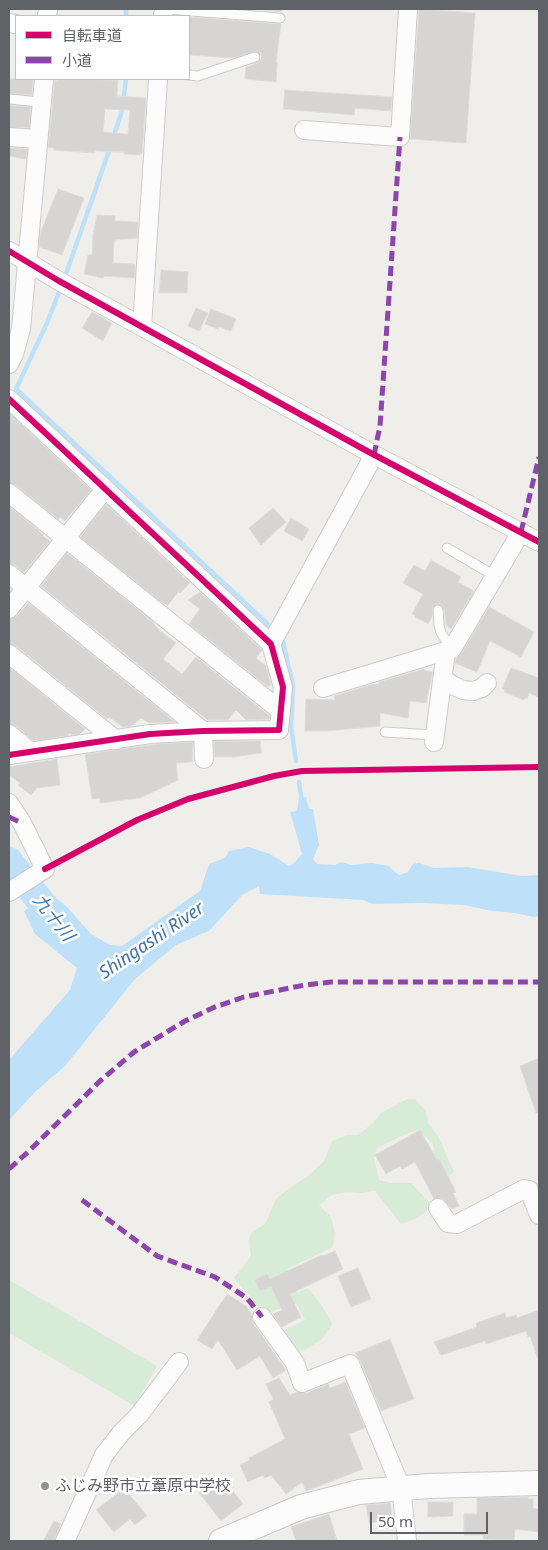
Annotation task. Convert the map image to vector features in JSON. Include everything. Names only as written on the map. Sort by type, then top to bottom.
[{"type":"street","points":[[304,130],[400,137],[408,9]]},
{"type":"street","points":[[9,364],[21,329],[44,80]]},
{"type":"street","points":[[142,327],[158,80]]},
{"type":"street","points":[[9,137],[37,139]]},
{"type":"street","points":[[9,251],[59,281],[374,455],[539,542]]},
{"type":"street","points":[[9,399],[271,644],[283,687],[279,730],[150,734],[9,755]]},
{"type":"street","points":[[271,644],[374,455]]},
{"type":"street","points":[[9,609],[105,489]]},
{"type":"street","points":[[9,493],[281,710]]},
{"type":"street","points":[[435,739],[443,678],[449,650],[520,532]]},
{"type":"street","points":[[9,574],[203,731],[204,758]]},
{"type":"street","points":[[323,688],[449,650]]},
{"type":"street","points":[[9,654],[116,740]]},
{"type":"street","points":[[443,678],[457,687],[473,691],[482,688],[487,683]]},
{"type":"street","points":[[9,734],[30,752]]},
{"type":"street","points":[[9,803],[22,823],[45,869],[10,892]]},
{"type":"street","points":[[438,1208],[448,1223],[457,1224],[524,1189],[529,1190],[539,1215]]},
{"type":"street","points":[[262,1317],[295,1363],[302,1383],[350,1364],[402,1488],[407,1541]]},
{"type":"street","points":[[65,1541],[104,1456],[122,1432],[139,1415],[179,1362]]},
{"type":"street","points":[[221,1541],[301,1507],[359,1492],[499,1483],[539,1483]]},
{"type":"lane","points":[[165,9],[280,18]]},
{"type":"lane","points":[[190,75],[198,76],[255,58]]},
{"type":"lane","points":[[9,99],[41,102]]},
{"type":"lane","points":[[447,548],[495,576]]},
{"type":"lane","points":[[438,610],[441,634],[449,650]]},
{"type":"lane","points":[[385,732],[435,739]]},
{"type":"green space","points":[[407,1099],[415,1099],[426,1111],[428,1123],[438,1136],[454,1172],[448,1177],[435,1161],[433,1144],[419,1130],[377,1148],[374,1158],[379,1180],[391,1183],[411,1183],[433,1206],[417,1218],[401,1224],[375,1191],[361,1193],[346,1192],[332,1195],[319,1205],[331,1217],[335,1234],[333,1247],[287,1269],[298,1292],[308,1288],[323,1307],[332,1324],[322,1339],[305,1350],[287,1353],[280,1332],[305,1320],[296,1303],[264,1313],[234,1278],[251,1256],[249,1242],[251,1233],[265,1224],[276,1199],[308,1176],[324,1161],[332,1141],[347,1135],[358,1135],[373,1123],[381,1113]]},
{"type":"green space","points":[[9,1280],[157,1366],[135,1406],[9,1333]]},
{"type":"water","name":"Shingashi River","points":[[306,797],[309,809],[313,809],[319,845],[313,859],[317,864],[335,865],[341,862],[352,865],[372,863],[388,866],[399,875],[408,872],[413,864],[419,863],[434,868],[468,867],[522,876],[539,875],[539,916],[534,917],[492,911],[464,905],[421,903],[373,904],[363,900],[260,894],[259,886],[242,895],[209,931],[176,945],[135,979],[65,1066],[36,1091],[9,1120],[9,1060],[70,990],[77,968],[35,934],[24,911],[50,893],[67,907],[91,934],[110,945],[122,946],[200,891],[209,864],[225,858],[229,851],[249,847],[270,854],[289,866],[293,864],[302,854],[290,812],[297,811],[299,798]]},
{"type":"building","points":[[256,9],[282,9],[282,12]]},
{"type":"building","points":[[419,9],[475,13],[466,143],[410,139]]},
{"type":"building","points":[[190,17],[281,24],[276,62],[276,82],[245,78],[246,67],[257,63],[261,59],[261,55],[257,51],[233,58],[190,55]]},
{"type":"building","points":[[9,79],[33,80],[32,95],[9,93]]},
{"type":"building","points":[[55,80],[118,80],[117,96],[146,98],[142,153],[140,155],[124,154],[124,152],[95,151],[95,153],[54,150],[54,148],[48,147]],"holes":[[[105,109],[130,110],[128,134],[103,132]]]},
{"type":"building","points":[[285,90],[392,97],[391,111],[355,108],[354,115],[283,109]]},
{"type":"building","points":[[9,105],[31,107],[29,128],[9,127]]},
{"type":"building","points":[[9,148],[27,149],[26,159],[9,156]]},
{"type":"building","points":[[58,189],[84,198],[62,255],[39,247],[40,234]]},
{"type":"building","points":[[97,215],[115,216],[115,221],[138,222],[137,238],[114,240],[113,263],[135,264],[135,278],[104,276],[103,278],[84,274],[88,255],[92,255]]},
{"type":"building","points":[[161,270],[188,272],[187,293],[159,293]]},
{"type":"building","points":[[196,308],[208,313],[199,331],[188,326]]},
{"type":"building","points":[[211,309],[236,319],[231,331],[205,324]]},
{"type":"building","points":[[92,312],[112,323],[103,341],[82,328]]},
{"type":"building","points":[[9,413],[91,490],[65,521],[60,517],[58,519],[16,485],[9,483]]},
{"type":"building","points":[[106,504],[190,583],[180,593],[178,592],[168,605],[164,604],[80,537]]},
{"type":"building","points":[[9,506],[50,541],[24,573],[15,565],[9,564]]},
{"type":"building","points":[[273,508],[286,522],[261,545],[249,528]]},
{"type":"building","points":[[291,518],[309,529],[302,541],[284,531]]},
{"type":"building","points":[[67,553],[151,620],[159,630],[176,643],[163,659],[182,674],[196,657],[270,716],[269,719],[246,720],[236,710],[228,720],[207,720],[41,586]]},
{"type":"building","points":[[431,560],[461,577],[458,582],[474,591],[451,629],[446,625],[444,609],[440,604],[433,607],[432,617],[428,624],[415,617],[412,614],[423,594],[403,583],[414,565],[425,571]]},
{"type":"building","points":[[200,592],[262,650],[256,658],[266,666],[271,684],[268,687],[189,624],[200,609],[188,600]]},
{"type":"building","points":[[28,603],[175,722],[149,723],[141,718],[132,726],[123,727],[109,717],[107,719],[16,646],[9,644],[9,619],[17,616]]},
{"type":"building","points":[[489,607],[534,632],[521,657],[490,641],[477,672],[455,663]]},
{"type":"building","points":[[9,667],[85,729],[80,734],[72,735],[69,733],[68,736],[34,741],[16,726],[9,724]]},
{"type":"building","points":[[511,668],[539,678],[539,697],[529,693],[527,699],[525,698],[524,700],[504,692],[505,690],[502,689]]},
{"type":"building","points":[[424,669],[433,672],[426,703],[410,701],[408,718],[380,713],[380,726],[305,731],[306,699],[335,700],[334,696]]},
{"type":"building","points":[[214,741],[260,741],[261,753],[233,757],[215,757]]},
{"type":"building","points":[[193,742],[192,762],[176,763],[178,780],[140,798],[100,803],[100,798],[92,799],[85,754],[157,744]]},
{"type":"building","points":[[57,759],[60,785],[37,788],[31,795],[9,775],[9,767]]},
{"type":"building","points":[[539,1058],[539,1113],[536,1113],[520,1066]]},
{"type":"building","points":[[420,1130],[437,1160],[439,1159],[456,1192],[453,1193],[459,1206],[452,1209],[443,1199],[434,1199],[415,1162],[402,1169],[400,1166],[386,1174],[375,1155]]},
{"type":"building","points":[[335,1251],[343,1269],[290,1294],[301,1317],[282,1327],[273,1314],[282,1310],[271,1286],[260,1291],[255,1280],[267,1274],[270,1279]]},
{"type":"building","points":[[358,1268],[371,1299],[351,1307],[338,1276]]},
{"type":"building","points":[[227,1294],[246,1306],[252,1315],[253,1323],[286,1370],[273,1378],[260,1356],[237,1370],[218,1340],[212,1349],[197,1340]]},
{"type":"building","points":[[539,1310],[538,1359],[530,1336],[528,1337],[526,1331],[486,1344],[485,1341],[441,1355],[434,1342],[477,1327],[476,1323],[505,1313],[506,1318],[516,1315],[517,1318]]},
{"type":"building","points":[[390,1339],[414,1399],[381,1411],[360,1360],[355,1353]]},
{"type":"building","points":[[279,1378],[290,1395],[297,1392],[306,1393],[328,1384],[330,1388],[346,1382],[365,1428],[349,1434],[363,1469],[306,1491],[302,1482],[286,1494],[271,1475],[265,1478],[263,1475],[248,1482],[240,1465],[250,1460],[249,1458],[285,1439],[269,1402],[273,1399],[266,1384]]},
{"type":"building","points":[[221,1476],[243,1504],[221,1521],[199,1493]]},
{"type":"building","points":[[124,1488],[147,1516],[135,1525],[130,1519],[114,1532],[96,1510]]},
{"type":"building","points":[[528,1497],[528,1499],[533,1499],[533,1508],[539,1509],[539,1532],[515,1529],[514,1540],[483,1539],[483,1535],[464,1535],[464,1514],[477,1514],[477,1498]]},
{"type":"building","points":[[428,1502],[453,1502],[453,1516],[428,1517]]},
{"type":"building","points":[[390,1503],[393,1520],[369,1523],[366,1505]]},
{"type":"building","points":[[329,1514],[337,1541],[296,1541],[291,1527]]},
{"type":"building","points":[[54,1521],[61,1524],[54,1541],[43,1541]]},
{"type":"waterway","points":[[126,9],[126,15]]},
{"type":"waterway","points":[[113,138],[122,111],[126,80]]},
{"type":"waterway","points":[[66,274],[110,148]]},
{"type":"waterway","points":[[59,292],[47,323],[16,389],[273,629]]},
{"type":"waterway","points":[[283,642],[293,686],[291,726],[296,761]]},
{"type":"waterway","points":[[299,782],[302,803]]},
{"type":"waterway","name":"九十川","points":[[9,861],[62,929]]},
{"type":"marked path","points":[[374,455],[380,426],[400,137]]},
{"type":"marked path","points":[[521,532],[539,457]]},
{"type":"marked path","points":[[9,817],[22,823]]},
{"type":"marked path","points":[[9,1169],[100,1081],[134,1052],[185,1021],[215,1007],[244,997],[331,982],[539,982]]},
{"type":"marked path","points":[[82,1200],[157,1256],[215,1277],[247,1298],[262,1317]]},
{"type":"cycle path","points":[[9,251],[59,281],[367,451],[539,542]]},
{"type":"cycle path","points":[[9,399],[271,644],[283,687],[279,730],[150,734],[9,755]]},
{"type":"cycle path","points":[[45,869],[137,820],[188,799],[274,776],[302,771],[539,767]]},
{"type":"place","name":"ふじみ野市立葦原中学校","points":[[45,1486]]}]
